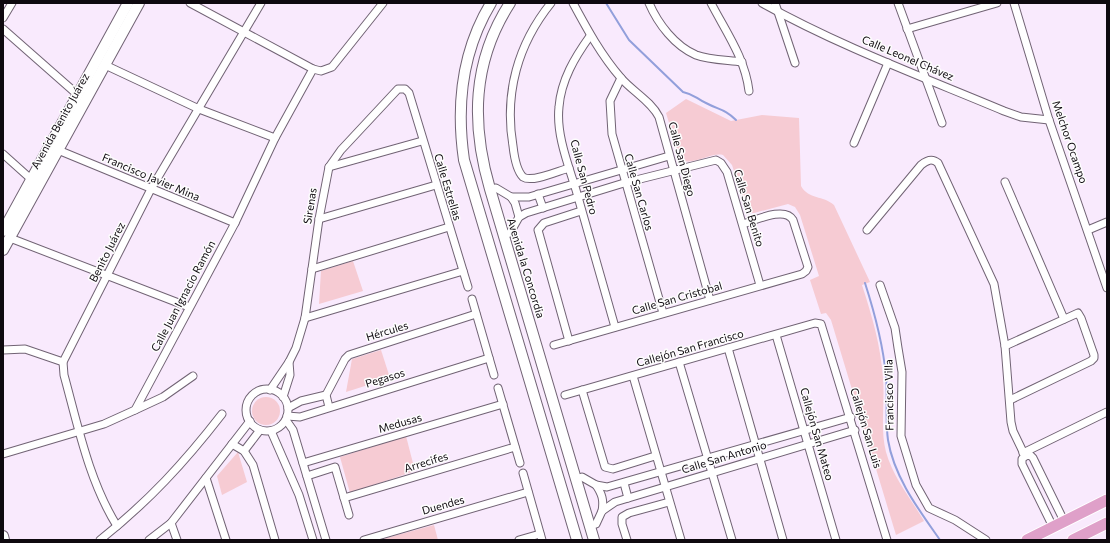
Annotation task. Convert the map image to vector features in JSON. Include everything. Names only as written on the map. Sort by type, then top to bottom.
[{"type":"main road","name":"Avenida Benito Juárez","points":[[6,235],[58,150],[139,3]]},
{"type":"main road","points":[[491,3],[477,31],[467,59],[462,86],[460,134],[464,160],[576,535],[590,526]]},
{"type":"main road","name":"Avenida la Concordia","points":[[510,3],[500,18],[482,68],[477,99],[479,140],[490,190],[594,540]]},
{"type":"main road","name":"Avenida Benito Juárez","points":[[3,250],[6,235],[32,180],[126,4]]},
{"type":"main road","points":[[474,194],[490,190]]},
{"type":"main road","points":[[489,240],[504,235]]},
{"type":"main road","points":[[560,484],[576,479]]},
{"type":"main road","points":[[1027,540],[1107,500]]},
{"type":"main road","points":[[1073,540],[1107,523]]},
{"type":"main road","points":[[3,536],[4,540]]},
{"type":"street","points":[[3,18],[12,3]]},
{"type":"street","points":[[190,3],[314,69],[321,71],[332,67],[383,3]]},
{"type":"street","name":"Benito Juárez","points":[[63,362],[151,189],[261,3]]},
{"type":"street","points":[[551,3],[530,34],[515,71],[510,97],[510,127],[514,154],[523,177],[526,179],[534,179],[569,168]]},
{"type":"street","name":"Calle San Diego","points":[[573,3],[590,36],[621,78],[658,115],[710,300]]},
{"type":"street","points":[[649,3],[656,17],[666,31],[690,51],[697,55],[742,62]]},
{"type":"street","points":[[711,3],[742,62],[749,91]]},
{"type":"street","name":"Calle Leonel Chávez","points":[[762,3],[778,12],[888,63],[1004,111],[1021,116],[1049,120]]},
{"type":"street","points":[[775,3],[795,62]]},
{"type":"street","points":[[898,3],[942,123]]},
{"type":"street","points":[[906,28],[998,3]]},
{"type":"street","name":"Melchor Ocampo","points":[[1014,3],[1049,120],[1107,288]]},
{"type":"street","points":[[3,29],[78,95]]},
{"type":"street","name":"Calle San Pedro","points":[[590,36],[569,69],[563,87],[559,108],[561,133],[569,168],[615,327]]},
{"type":"street","points":[[854,143],[888,63]]},
{"type":"street","points":[[105,65],[199,109],[275,138]]},
{"type":"street","name":"Calle Juan Ignacio Ramón","points":[[135,410],[235,223],[275,138],[314,69]]},
{"type":"street","name":"Calle San Carlos","points":[[621,78],[613,93],[610,112],[612,134],[624,183],[663,313]]},
{"type":"street","name":"Sirenas","points":[[270,390],[289,362],[296,348],[306,318],[319,219],[329,168],[341,150],[393,92],[401,88],[409,93]]},
{"type":"street","name":"Calle Estrellas","points":[[409,93],[422,141],[468,287]]},
{"type":"street","points":[[329,168],[422,141]]},
{"type":"street","name":"Francisco Javier Mina","points":[[58,150],[235,223]]},
{"type":"street","points":[[3,154],[32,180]]},
{"type":"street","points":[[490,190],[496,188],[511,197],[522,198],[669,156]]},
{"type":"street","name":"Calle San Benito","points":[[519,217],[561,202],[624,183],[711,160],[716,160],[720,162],[727,172],[760,285]]},
{"type":"street","points":[[867,230],[920,165],[929,160],[934,160],[938,163],[992,278],[1005,346],[1013,431],[1024,454],[1022,462],[1053,527]]},
{"type":"street","points":[[1005,182],[1064,319]]},
{"type":"street","points":[[319,219],[436,185]]},
{"type":"street","points":[[556,188],[561,202]]},
{"type":"street","points":[[538,194],[543,208]]},
{"type":"street","points":[[504,235],[510,233],[519,217],[511,197]]},
{"type":"street","points":[[569,340],[538,230],[544,223],[581,211]]},
{"type":"street","name":"Calle San Cristobal","points":[[554,345],[802,274],[806,271],[808,267],[793,220],[787,214],[780,213],[743,224]]},
{"type":"street","points":[[1088,230],[1107,222]]},
{"type":"street","points":[[312,270],[449,227]]},
{"type":"street","points":[[6,235],[189,307]]},
{"type":"street","points":[[306,318],[463,271]]},
{"type":"street","name":"Francisco Villa","points":[[880,285],[894,328],[898,348],[902,372],[901,436],[916,485],[929,508],[955,520],[986,540]]},
{"type":"street","points":[[472,298],[494,375]]},
{"type":"street","points":[[1005,346],[1078,313],[1094,354],[1094,358],[1091,361],[1010,400]]},
{"type":"street","name":"Hércules","points":[[326,396],[345,359],[349,355],[476,314]]},
{"type":"street","name":"Callejón San Francisco","points":[[565,395],[815,323],[822,324]]},
{"type":"street","name":"Callejón San Luis","points":[[822,324],[887,540]]},
{"type":"street","name":"Callejón San Mateo","points":[[776,335],[836,540]]},
{"type":"street","points":[[728,348],[754,444],[783,540]]},
{"type":"street","points":[[3,350],[25,349],[63,362],[64,375],[79,432],[100,494],[117,526]]},
{"type":"street","name":"Pegasos","points":[[286,418],[297,418],[328,407],[489,358]]},
{"type":"street","name":"Sirenas","points":[[284,397],[290,381],[289,362]]},
{"type":"street","points":[[679,362],[732,540]]},
{"type":"street","points":[[3,454],[79,432],[117,419],[163,397],[193,376]]},
{"type":"street","points":[[633,376],[664,487],[681,540]]},
{"type":"street","points":[[498,388],[520,463]]},
{"type":"street","points":[[261,390],[270,390],[277,392],[284,397],[288,408],[286,418],[282,425],[271,431],[260,430],[250,421],[247,412],[248,403],[253,395],[261,390]]},
{"type":"street","points":[[582,390],[605,467],[613,469],[655,456]]},
{"type":"street","points":[[288,408],[307,399],[326,396],[328,407]]},
{"type":"street","name":"Medusas","points":[[303,462],[503,404]]},
{"type":"street","points":[[1024,454],[1107,412]]},
{"type":"street","points":[[100,540],[170,478],[222,414]]},
{"type":"street","name":"Calle San Antonio","points":[[576,479],[582,477],[596,485],[607,487],[851,417]]},
{"type":"street","points":[[286,418],[293,430],[326,540]]},
{"type":"street","points":[[149,540],[171,523],[250,421]]},
{"type":"street","points":[[244,451],[260,430]]},
{"type":"street","name":"Calle San Antonio","points":[[590,526],[596,524],[602,511],[612,504],[628,498],[855,430]]},
{"type":"street","points":[[271,431],[299,495],[313,540]]},
{"type":"street","points":[[232,444],[244,451],[253,464],[275,540]]},
{"type":"street","name":"Arrecifes","points":[[344,498],[515,447]]},
{"type":"street","points":[[1024,454],[1030,455],[1033,458],[1064,521]]},
{"type":"street","points":[[307,476],[335,467],[349,515]]},
{"type":"street","points":[[519,540],[541,537],[523,473]]},
{"type":"street","points":[[1030,479],[1041,474]]},
{"type":"street","points":[[206,478],[226,540]]},
{"type":"street","points":[[624,483],[628,498]]},
{"type":"street","points":[[596,485],[602,494],[604,502],[602,511]]},
{"type":"street","name":"Duendes","points":[[364,540],[528,492]]},
{"type":"street","points":[[627,540],[622,524],[622,517],[629,513],[669,502]]},
{"type":"street","points":[[171,523],[176,540]]},
{"type":"shaded area","points":[[686,99],[731,121],[762,115],[799,118],[801,186],[812,196],[830,202],[834,205],[870,282],[862,285],[873,320],[882,367],[883,434],[886,452],[893,470],[924,521],[896,535],[831,320],[826,313],[821,314],[810,280],[819,276],[800,215],[795,207],[788,204],[750,213],[746,207],[732,165],[723,155],[712,155],[690,161],[680,159],[666,113]]},
{"type":"shaded area","points":[[353,261],[363,291],[319,304],[321,271]]},
{"type":"shaded area","points":[[381,350],[390,378],[346,392],[352,359]]},
{"type":"shaded area","points":[[266,397],[276,401],[280,411],[276,421],[266,425],[256,421],[252,411],[256,401]]},
{"type":"shaded area","points":[[406,436],[415,471],[350,493],[340,457]]},
{"type":"shaded area","points":[[238,452],[247,482],[222,495],[217,476]]},
{"type":"shaded area","points":[[434,525],[438,540],[379,540]]},
{"type":"waterway","points":[[606,3],[629,40],[683,92],[691,94],[732,116],[736,120]]},
{"type":"waterway","points":[[865,283],[881,341],[885,364],[887,384],[887,432],[891,454],[908,493],[940,540]]}]
